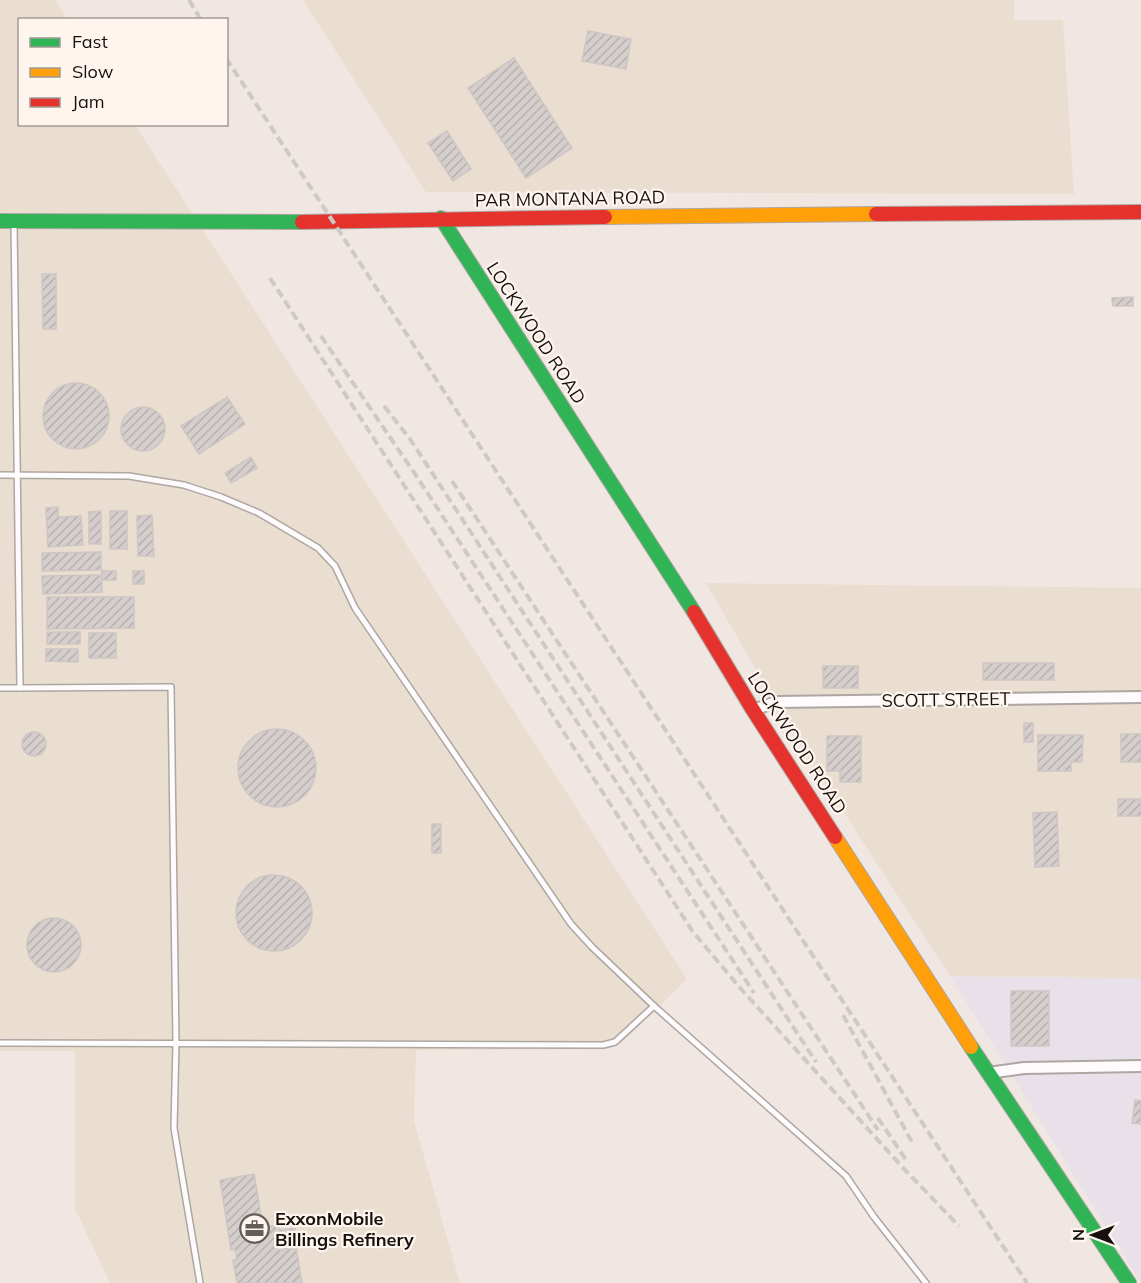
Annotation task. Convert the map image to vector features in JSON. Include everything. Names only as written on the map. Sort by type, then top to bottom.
[{"type":"street","name":"PAR MONTANA ROAD","points":[[7,221],[313,222],[1141,212]]},
{"type":"street","name":"LOCKWOOD ROAD","points":[[441,219],[672,575],[753,710],[988,1073],[1129,1283]]},
{"type":"street","name":"SCOTT STREET","points":[[753,710],[776,702],[1141,696]]},
{"type":"street","points":[[988,1073],[1023,1068],[1141,1066]]},
{"type":"lane","points":[[7,221],[17,475],[20,688]]},
{"type":"lane","points":[[0,475],[129,476],[184,485],[259,513],[318,548],[335,566],[355,608],[571,924],[654,1006],[846,1176],[874,1217],[926,1283]]},
{"type":"lane","points":[[0,688],[171,687],[176,1043],[174,1128],[200,1283]]},
{"type":"lane","points":[[0,1043],[603,1045],[615,1042],[654,1006]]},
{"type":"shaded area","points":[[0,0],[55,0],[67,18],[18,18],[18,126],[136,126],[687,979],[623,1042],[610,1049],[416,1050],[414,1121],[460,1283],[110,1283],[75,1209],[75,1051],[0,1051]]},
{"type":"shaded area","points":[[303,0],[1014,0],[1014,20],[1063,20],[1074,194],[426,192]]},
{"type":"shaded area","points":[[706,583],[1141,588],[1141,978],[950,976],[796,739]]},
{"type":"shaded area","points":[[950,976],[1141,978],[1141,1283]]},
{"type":"building","points":[[588,31],[631,39],[626,69],[582,61]]},
{"type":"building","points":[[514,58],[572,148],[526,178],[468,88]]},
{"type":"building","points":[[447,131],[471,169],[453,181],[428,143]]},
{"type":"building","points":[[42,274],[56,274],[56,329],[43,329]]},
{"type":"building","points":[[1133,297],[1133,306],[1113,306],[1112,298]]},
{"type":"building","points":[[76,383],[89,385],[104,398],[109,416],[107,429],[94,444],[76,449],[63,447],[48,434],[43,416],[45,403],[58,388]]},
{"type":"building","points":[[227,397],[245,424],[199,454],[181,426]]},
{"type":"building","points":[[143,407],[158,414],[165,429],[158,444],[143,451],[128,444],[121,429],[128,414]]},
{"type":"building","points":[[251,457],[257,468],[231,483],[225,473]]},
{"type":"building","points":[[58,507],[58,517],[81,516],[83,545],[48,547],[46,508]]},
{"type":"building","points":[[101,511],[101,544],[89,544],[89,512]]},
{"type":"building","points":[[110,511],[127,511],[127,549],[110,549]]},
{"type":"building","points":[[152,515],[154,556],[138,556],[137,516]]},
{"type":"building","points":[[101,552],[101,570],[42,571],[42,553]]},
{"type":"building","points":[[102,571],[116,571],[116,580],[102,580]]},
{"type":"building","points":[[133,571],[144,571],[144,584],[133,584]]},
{"type":"building","points":[[102,575],[102,592],[43,594],[42,576]]},
{"type":"building","points":[[47,597],[134,597],[134,628],[47,629]]},
{"type":"building","points":[[47,632],[80,632],[80,644],[47,644]]},
{"type":"building","points":[[89,633],[116,633],[116,658],[89,658]]},
{"type":"building","points":[[46,649],[78,649],[78,662],[46,661]]},
{"type":"building","points":[[983,663],[1054,663],[1054,680],[983,680]]},
{"type":"building","points":[[823,666],[858,666],[858,688],[823,688]]},
{"type":"building","points":[[1024,723],[1033,723],[1033,742],[1024,742]]},
{"type":"building","points":[[277,729],[292,732],[305,740],[313,753],[316,768],[313,783],[305,796],[292,804],[277,807],[262,804],[249,796],[241,783],[238,768],[241,753],[249,740],[262,732]]},
{"type":"building","points":[[29,732],[39,732],[46,739],[46,749],[39,756],[29,756],[22,749],[22,739]]},
{"type":"building","points":[[1121,734],[1141,734],[1141,762],[1121,762]]},
{"type":"building","points":[[1038,735],[1083,735],[1082,762],[1071,762],[1071,771],[1038,771]]},
{"type":"building","points":[[827,736],[861,736],[861,782],[840,782],[840,771],[827,771]]},
{"type":"building","points":[[1118,799],[1141,799],[1141,816],[1118,816]]},
{"type":"building","points":[[1057,812],[1059,866],[1035,867],[1033,813]]},
{"type":"building","points":[[432,824],[441,824],[441,853],[432,853]]},
{"type":"building","points":[[267,875],[281,875],[295,881],[306,892],[312,906],[309,928],[301,940],[281,951],[267,951],[253,945],[242,934],[236,920],[236,906],[242,892],[253,881]]},
{"type":"building","points":[[54,918],[64,920],[73,926],[79,935],[81,945],[79,955],[73,964],[64,970],[54,972],[44,970],[35,964],[29,955],[27,945],[29,935],[35,926],[44,920]]},
{"type":"building","points":[[1011,991],[1049,991],[1049,1046],[1011,1046]]},
{"type":"building","points":[[1135,1100],[1141,1101],[1141,1124],[1132,1123]]},
{"type":"building","name":"ExxonMobile Billings Refinery","points":[[254,1174],[263,1227],[279,1225],[280,1230],[295,1228],[297,1240],[277,1243],[278,1250],[296,1247],[302,1283],[237,1283],[233,1260],[237,1259],[235,1249],[231,1250],[220,1180]]},
{"type":"railway","points":[[189,0],[200,18]]},
{"type":"railway","points":[[228,61],[1027,1283]]},
{"type":"railway","points":[[270,278],[693,932],[741,989],[959,1226]]},
{"type":"railway","points":[[321,336],[415,474],[754,993]]},
{"type":"railway","points":[[384,406],[410,439],[816,1062]]},
{"type":"railway","points":[[452,481],[878,1130]]},
{"type":"railway","points":[[843,1015],[913,1144]]},
{"type":"railway","points":[[878,1118],[908,1163]]},
{"type":"traffic: fast","points":[[441,218],[694,612]]},
{"type":"traffic: fast","points":[[0,221],[302,222]]},
{"type":"traffic: fast","points":[[971,1047],[1129,1283]]},
{"type":"traffic: slow","points":[[605,217],[876,214]]},
{"type":"traffic: slow","points":[[835,837],[971,1047]]},
{"type":"traffic: jam","points":[[876,214],[1141,212]]},
{"type":"traffic: jam","points":[[302,222],[605,217]]},
{"type":"traffic: jam","points":[[694,612],[753,710],[835,837]]},
{"type":"place","name":"ExxonMobile Billings Refinery","points":[[254,1229]]}]
